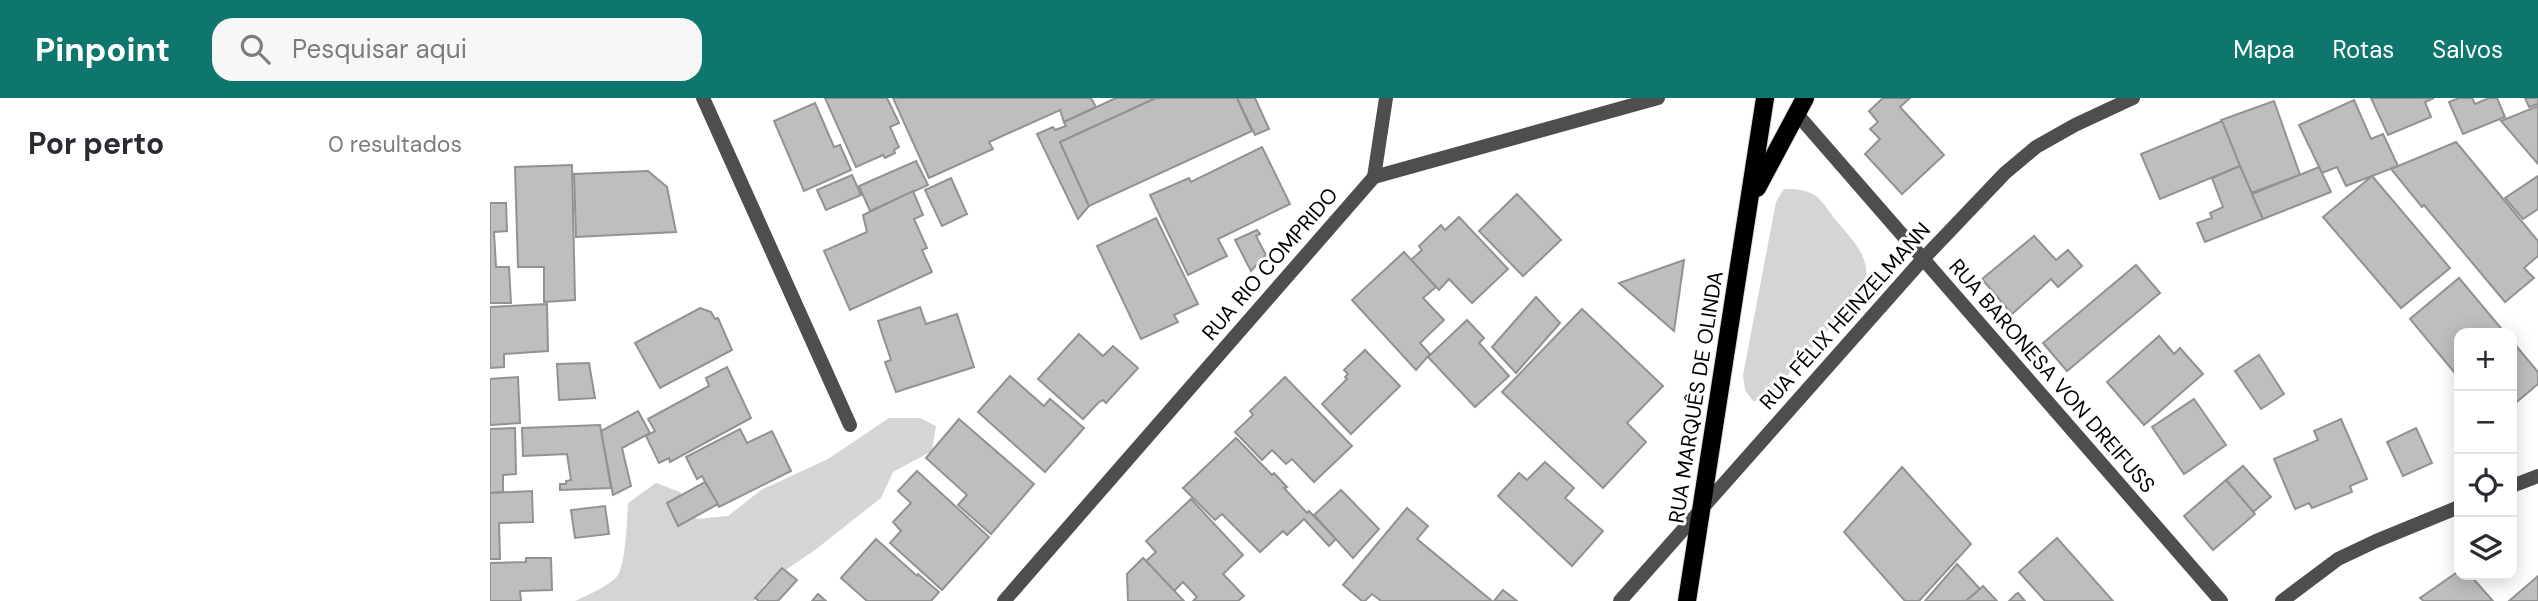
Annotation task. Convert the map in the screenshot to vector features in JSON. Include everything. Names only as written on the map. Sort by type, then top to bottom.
[{"type":"main road","name":"RUA MARQUÊS DE OLINDA","points":[[1687,601],[1765,98]]},
{"type":"main road","name":"RUA MARQUÊS DE OLINDA","points":[[1750,201],[1801,106]]},
{"type":"street","points":[[703,98],[850,425]]},
{"type":"street","points":[[1386,98],[1374,177],[1658,98]]},
{"type":"street","name":"RUA FÉLIX HEINZELMANN","points":[[1619,601],[1983,194],[2035,147],[2133,98]]},
{"type":"street","name":"RUA BARONESA VON DREIFUSS","points":[[1801,106],[1923,259],[2221,601]]},
{"type":"street","name":"RUA RIO COMPRIDO","points":[[1004,601],[1374,177]]},
{"type":"street","points":[[2517,484],[2538,476]]},
{"type":"street","points":[[2282,601],[2338,559],[2454,509]]},
{"type":"shaded area","points":[[1784,189],[1804,191],[1819,198],[1862,254],[1866,273],[1859,295],[1765,401],[1753,401],[1745,390],[1743,375],[1776,202]]},
{"type":"shaded area","points":[[889,418],[920,418],[936,426],[932,451],[893,472],[881,498],[815,550],[765,584],[754,601],[575,601],[604,586],[618,575],[624,551],[628,503],[656,483],[680,492],[697,519],[728,516],[761,490],[828,459]]},
{"type":"building","points":[[825,98],[887,98],[899,123],[890,127],[899,147],[894,150],[895,153],[885,158],[883,155],[856,167]]},
{"type":"building","points":[[893,98],[1091,98],[1096,107],[1064,122],[1060,110],[989,142],[993,149],[929,178]]},
{"type":"building","points":[[1116,98],[1156,98],[1060,142],[1089,206],[1078,219],[1037,134],[1053,127],[1055,130],[1066,126],[1064,122]]},
{"type":"building","points":[[1156,98],[1237,98],[1252,131],[1089,206],[1060,142]]},
{"type":"building","points":[[1237,98],[1255,98],[1269,129],[1255,135]]},
{"type":"building","points":[[1883,98],[1910,98],[1900,107],[1944,155],[1902,194],[1865,154],[1880,139],[1870,129],[1878,122],[1869,111]]},
{"type":"building","points":[[2371,98],[2434,98],[2425,102],[2431,117],[2388,135]]},
{"type":"building","points":[[2459,98],[2472,98],[2475,104],[2489,98],[2497,98],[2505,117],[2463,134],[2449,102]]},
{"type":"building","points":[[2525,98],[2538,98],[2538,104],[2529,107]]},
{"type":"building","points":[[2354,100],[2371,139],[2383,134],[2398,166],[2346,186],[2337,167],[2322,173],[2299,125]]},
{"type":"building","points":[[2274,101],[2300,175],[2251,193],[2221,120]]},
{"type":"building","points":[[815,103],[834,147],[840,145],[851,170],[804,191],[774,121]]},
{"type":"building","points":[[2538,106],[2538,164],[2501,121]]},
{"type":"building","points":[[2222,121],[2240,166],[2160,199],[2141,154]]},
{"type":"building","points":[[2456,142],[2538,241],[2538,256],[2524,268],[2534,278],[2505,302],[2391,169]]},
{"type":"building","points":[[1262,147],[1290,204],[1218,239],[1227,256],[1188,275],[1150,195],[1189,178],[1191,182]]},
{"type":"building","points":[[916,161],[928,185],[870,211],[859,186]]},
{"type":"building","points":[[572,165],[575,300],[544,302],[544,267],[518,267],[515,167]]},
{"type":"building","points":[[2240,166],[2263,219],[2205,242],[2197,223],[2212,218],[2210,213],[2223,207],[2212,178]]},
{"type":"building","points":[[2319,167],[2331,192],[2263,219],[2252,194]]},
{"type":"building","points":[[648,171],[667,187],[676,232],[576,237],[574,174]]},
{"type":"building","points":[[852,175],[861,195],[826,210],[817,190]]},
{"type":"building","points":[[2372,176],[2450,268],[2401,308],[2323,217]]},
{"type":"building","points":[[2538,176],[2538,209],[2523,219],[2505,198]]},
{"type":"building","points":[[951,178],[967,214],[942,226],[925,190]]},
{"type":"building","points":[[913,191],[923,215],[914,219],[927,248],[922,250],[932,272],[850,310],[824,251],[867,232],[863,215]]},
{"type":"building","points":[[1517,194],[1561,240],[1523,276],[1479,231]]},
{"type":"building","points":[[490,203],[506,203],[507,231],[494,232],[496,267],[509,267],[511,303],[490,303]]},
{"type":"building","points":[[1459,217],[1508,269],[1472,303],[1449,279],[1439,290],[1411,260],[1422,250],[1419,246],[1441,225],[1445,230]]},
{"type":"building","points":[[1156,218],[1198,304],[1174,315],[1178,322],[1141,339],[1097,246]]},
{"type":"building","points":[[1257,230],[1260,234],[1256,236],[1266,255],[1251,271],[1235,240]]},
{"type":"building","points":[[2034,236],[2056,260],[2068,250],[2082,266],[2058,287],[2051,279],[2012,314],[1982,279]]},
{"type":"building","points":[[1404,252],[1436,287],[1423,298],[1444,320],[1420,343],[1430,354],[1416,370],[1352,300]]},
{"type":"building","points":[[1684,260],[1674,331],[1619,283]]},
{"type":"building","points":[[2136,265],[2160,293],[2067,371],[2043,343]]},
{"type":"building","points":[[2459,278],[2501,328],[2454,328],[2454,372],[2410,319]]},
{"type":"building","points":[[1536,297],[1560,323],[1516,373],[1492,347]]},
{"type":"building","points":[[547,304],[548,351],[504,354],[504,367],[490,368],[490,307]]},
{"type":"building","points":[[920,307],[926,324],[957,314],[974,367],[896,392],[885,362],[891,360],[878,321]]},
{"type":"building","points":[[700,308],[711,312],[715,319],[718,318],[732,350],[660,388],[635,343]]},
{"type":"building","points":[[1582,309],[1663,386],[1627,423],[1646,442],[1603,488],[1502,392]]},
{"type":"building","points":[[1467,320],[1484,338],[1479,343],[1509,376],[1475,407],[1428,357]]},
{"type":"building","points":[[1079,334],[1103,356],[1113,346],[1138,368],[1106,403],[1103,400],[1099,402],[1083,419],[1038,379]]},
{"type":"building","points":[[2159,336],[2174,354],[2180,348],[2203,374],[2144,425],[2107,382]]},
{"type":"building","points":[[2517,347],[2538,372],[2538,384],[2517,402]]},
{"type":"building","points":[[1365,350],[1400,386],[1351,434],[1322,404],[1347,379],[1345,377],[1348,374],[1344,370]]},
{"type":"building","points":[[2259,355],[2284,394],[2261,409],[2235,371]]},
{"type":"building","points":[[589,363],[595,398],[559,400],[557,364]]},
{"type":"building","points":[[727,367],[751,418],[670,462],[669,458],[659,463],[646,436],[655,431],[648,419],[709,386],[706,378]]},
{"type":"building","points":[[1010,376],[1044,406],[1050,399],[1084,428],[1045,472],[978,412]]},
{"type":"building","points":[[518,377],[520,423],[490,425],[490,379]]},
{"type":"building","points":[[1285,377],[1352,446],[1314,482],[1292,459],[1286,464],[1272,450],[1262,460],[1235,432],[1253,415],[1250,411]]},
{"type":"building","points":[[2194,399],[2226,445],[2184,474],[2152,427]]},
{"type":"building","points":[[638,411],[650,433],[622,448],[631,486],[613,495],[601,431]]},
{"type":"building","points":[[959,419],[1034,484],[991,534],[958,505],[967,495],[926,458]]},
{"type":"building","points":[[2341,419],[2367,479],[2350,486],[2352,492],[2312,508],[2309,503],[2295,509],[2274,459],[2318,440],[2314,431]]},
{"type":"building","points":[[600,425],[611,488],[560,490],[560,484],[571,480],[567,454],[523,456],[522,428]]},
{"type":"building","points":[[515,428],[516,474],[503,475],[503,492],[490,493],[490,429]]},
{"type":"building","points":[[2416,428],[2432,463],[2403,476],[2387,442]]},
{"type":"building","points":[[740,429],[747,443],[772,431],[791,471],[719,507],[702,476],[697,479],[686,457]]},
{"type":"building","points":[[1236,438],[1272,475],[1274,473],[1307,513],[1309,511],[1336,539],[1329,546],[1304,519],[1287,535],[1283,531],[1260,552],[1222,514],[1215,520],[1183,488]]},
{"type":"building","points":[[1545,462],[1574,488],[1565,498],[1603,531],[1572,566],[1498,496],[1519,473],[1527,480]]},
{"type":"building","points":[[2243,466],[2271,497],[2253,512],[2226,480]]},
{"type":"building","points":[[1902,467],[1971,544],[1919,601],[1905,601],[1844,532]]},
{"type":"building","points":[[917,471],[989,537],[942,590],[890,543],[901,531],[893,522],[911,503],[898,491]]},
{"type":"building","points":[[2226,480],[2255,514],[2213,550],[2184,516]]},
{"type":"building","points":[[705,482],[718,504],[678,526],[667,503]]},
{"type":"building","points":[[1341,490],[1379,529],[1353,558],[1314,515]]},
{"type":"building","points":[[532,491],[533,522],[499,523],[500,559],[490,559],[490,493]]},
{"type":"building","points":[[1191,499],[1243,555],[1223,574],[1244,596],[1238,601],[1193,601],[1197,597],[1183,582],[1174,591],[1146,561],[1156,552],[1146,541]]},
{"type":"building","points":[[605,506],[609,534],[575,538],[571,510]]},
{"type":"building","points":[[1407,508],[1428,526],[1417,539],[1492,601],[1381,601],[1372,594],[1362,601],[1343,585]]},
{"type":"building","points":[[2057,538],[2113,601],[2045,601],[2019,572]]},
{"type":"building","points":[[876,539],[939,592],[931,601],[867,601],[841,578]]},
{"type":"building","points":[[526,558],[551,558],[552,590],[520,591],[521,601],[490,601],[490,563],[526,562]]},
{"type":"building","points":[[1143,558],[1184,601],[1128,601],[1127,574]]},
{"type":"building","points":[[1957,564],[1980,589],[1966,601],[1925,601]]},
{"type":"building","points":[[782,568],[797,580],[778,601],[759,601],[755,598]]},
{"type":"building","points":[[2454,574],[2454,580],[2474,580],[2493,601],[2424,601],[2420,598]]},
{"type":"building","points":[[2538,576],[2538,601],[2509,601]]},
{"type":"building","points":[[1983,586],[1997,601],[1966,601],[1980,589]]},
{"type":"building","points":[[1503,590],[1517,601],[1494,601]]},
{"type":"building","points":[[818,594],[826,601],[812,601]]},
{"type":"building","points":[[2016,594],[2025,601],[2009,601]]}]
